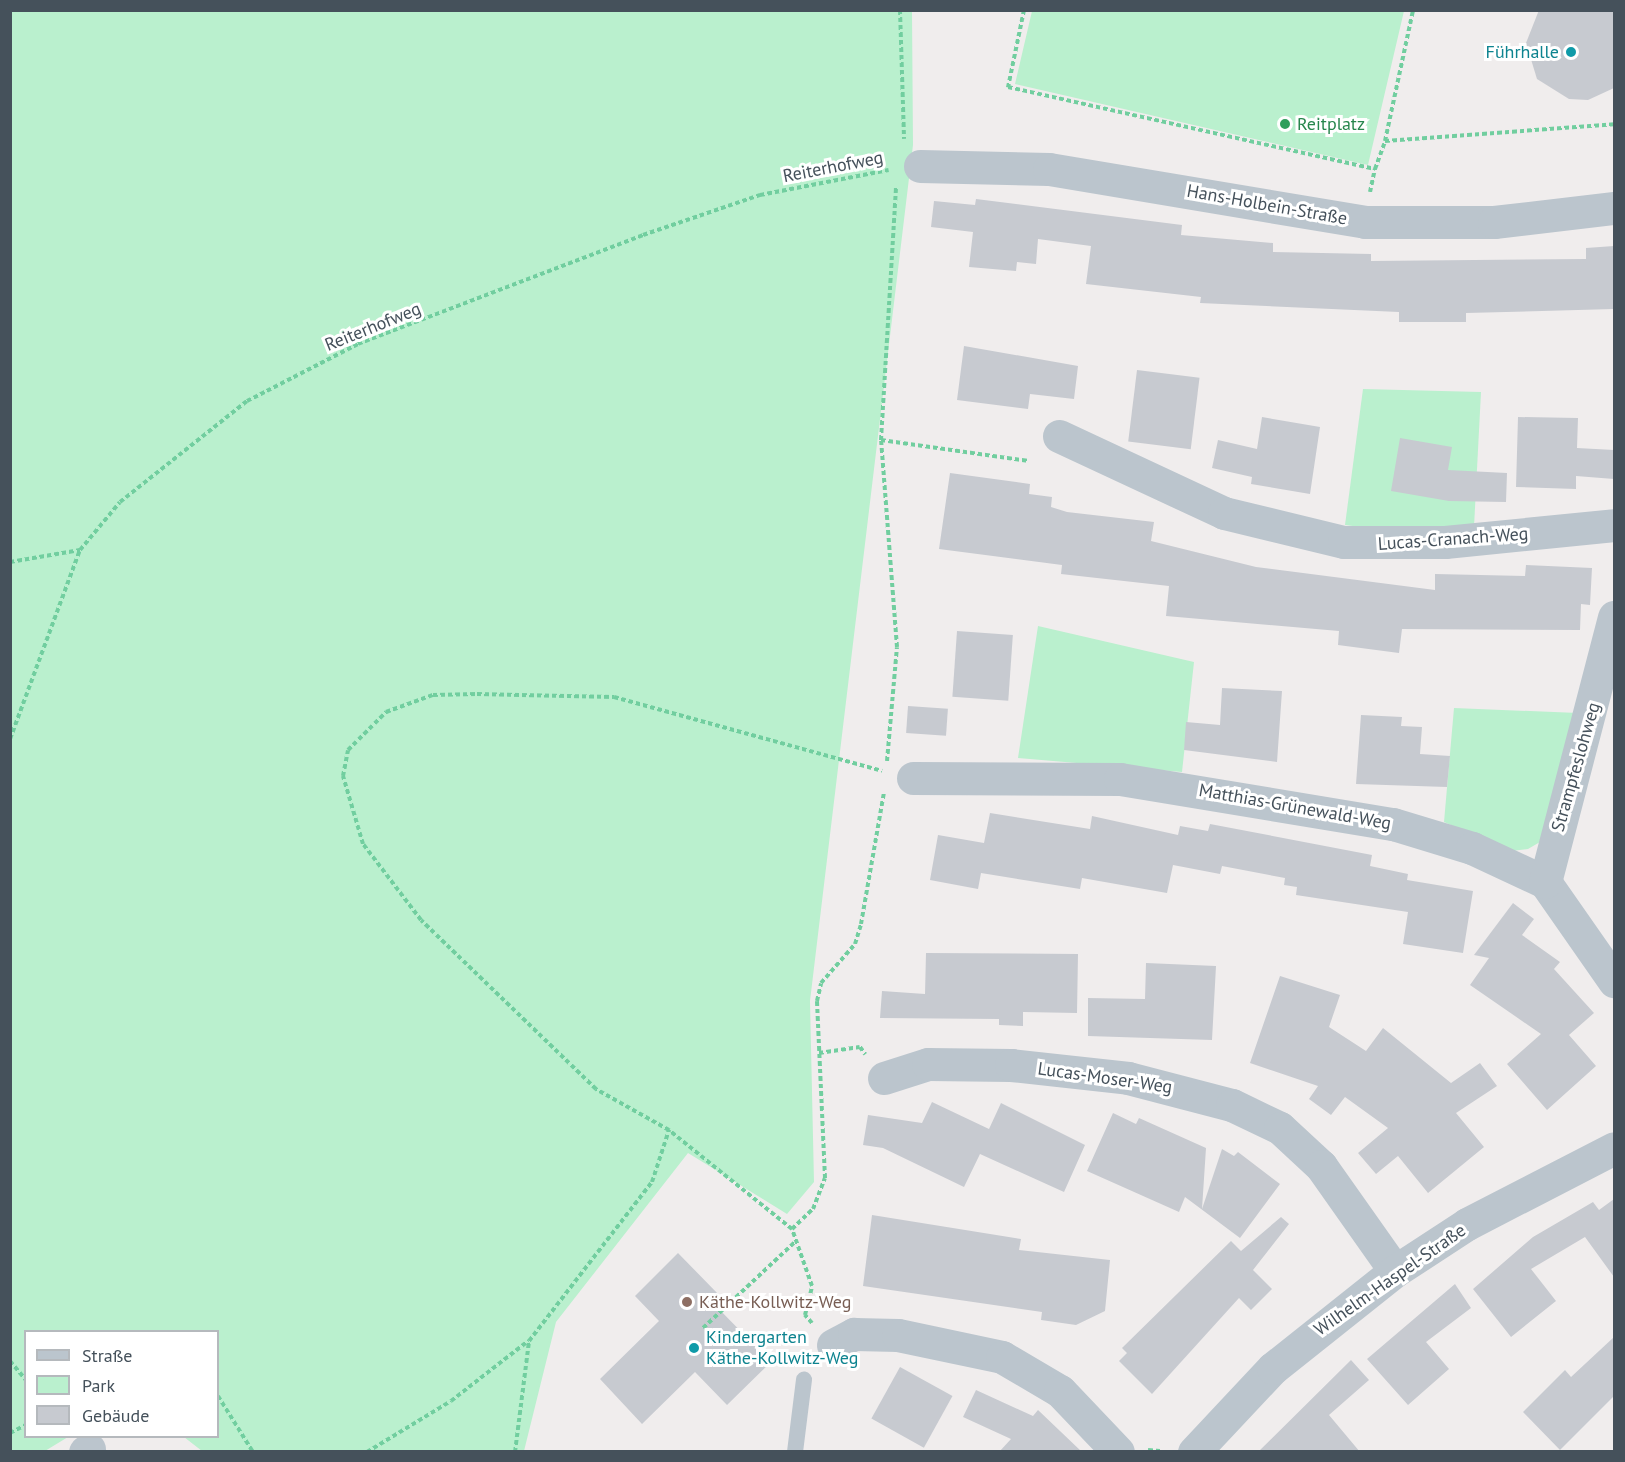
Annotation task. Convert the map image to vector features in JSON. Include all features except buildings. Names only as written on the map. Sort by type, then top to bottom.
[{"type":"street","name":"Hans-Holbein-Straße","points":[[912,158],[1049,169],[1365,222],[1494,222],[1614,208]]},
{"type":"street","name":"Lucas-Cranach-Weg","points":[[1059,436],[1224,513],[1344,542],[1445,542],[1614,525]]},
{"type":"street","name":"Strampfeslohweg","points":[[1545,882],[1614,617]]},
{"type":"street","name":"Matthias-Grünewald-Weg","points":[[899,775],[1120,779],[1212,792],[1393,824],[1472,848],[1545,882]]},
{"type":"street","points":[[1545,882],[1614,981]]},
{"type":"street","name":"Lucas-Moser-Weg","points":[[884,1077],[928,1064],[1011,1065],[1128,1078],[1232,1105],[1280,1128],[1321,1166],[1395,1271]]},
{"type":"street","name":"Wilhelm-Haspel-Straße","points":[[1194,1452],[1273,1368],[1395,1271],[1467,1224],[1614,1148]]},
{"type":"street","points":[[832,1345],[854,1334],[898,1335],[1002,1357],[1059,1391],[1118,1452]]},
{"type":"lane","points":[[795,1452],[804,1380]]},
{"type":"path","points":[[792,1228],[813,1209],[825,1178],[819,1053],[821,983],[855,944],[899,775],[897,647],[881,440],[894,189],[912,158],[900,10]]},
{"type":"path","points":[[1024,10],[1008,87],[1375,169]]},
{"type":"path","points":[[1368,200],[1375,169],[1385,141],[1413,10]]},
{"type":"path","points":[[1385,141],[1614,124]]},
{"type":"path","name":"Reiterhofweg","points":[[10,739],[80,550],[120,502],[213,423],[358,345],[760,195],[912,158]]},
{"type":"path","points":[[881,440],[1028,461]]},
{"type":"path","points":[[10,562],[80,550]]},
{"type":"path","points":[[832,1345],[805,1316],[812,1286],[792,1228],[669,1130],[596,1089],[422,920],[363,844],[343,776],[348,750],[386,712],[433,695],[614,697],[899,775]]},
{"type":"path","points":[[819,1053],[860,1047],[884,1077]]},
{"type":"path","points":[[367,1452],[451,1401],[529,1341],[652,1182],[669,1130]]},
{"type":"path","points":[[703,1328],[795,1242]]},
{"type":"path","points":[[516,1452],[529,1341]]},
{"type":"path","points":[[521,1346],[528,1350]]},
{"type":"path","points":[[10,1361],[24,1378]]},
{"type":"path","points":[[219,1398],[253,1452]]},
{"type":"path","points":[[10,1433],[24,1426]]},
{"type":"green space","name":"Reitplatz","points":[[1032,10],[1404,11],[1368,165],[1015,84]]},
{"type":"green space","points":[[10,11],[912,11],[913,145],[810,1001],[814,1182],[787,1214],[688,1153],[556,1322],[524,1451],[202,1451],[185,1438],[219,1438],[219,1330],[24,1330],[24,1438],[66,1438],[45,1451],[11,1451]]},
{"type":"green space","points":[[1363,389],[1481,392],[1474,527],[1391,531],[1345,525]]},
{"type":"green space","points":[[1038,626],[1194,662],[1182,772],[1018,758]]},
{"type":"green space","points":[[1454,708],[1578,713],[1540,842],[1528,849],[1511,851],[1444,822]]},
{"type":"place","name":"Führhalle","points":[[1571,52]]},
{"type":"place","name":"Reitplatz","points":[[1285,124]]},
{"type":"place","name":"Käthe-Kollwitz-Weg","points":[[687,1302]]},
{"type":"place","name":"Kindergarten Käthe-Kollwitz-Weg","points":[[694,1348]]}]
